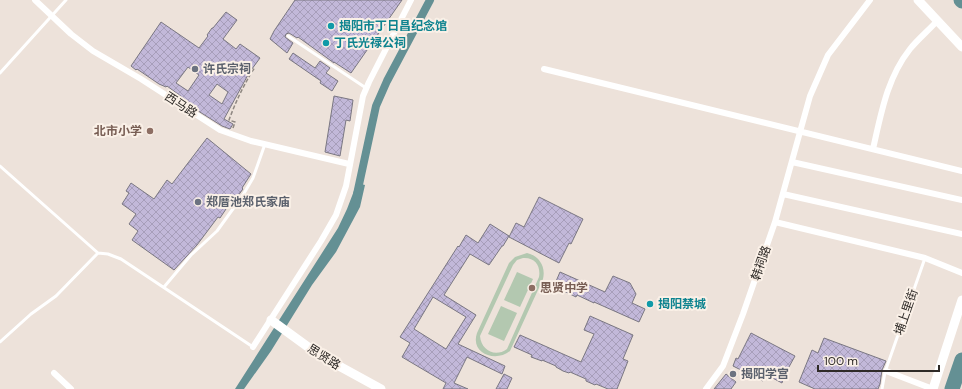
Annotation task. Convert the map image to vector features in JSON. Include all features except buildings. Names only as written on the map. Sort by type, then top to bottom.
[{"type":"main road","points":[[918,0],[962,47]]},
{"type":"main road","points":[[933,389],[962,300]]},
{"type":"main road","name":"思贤路","points":[[273,321],[319,355],[381,389]]},
{"type":"street","name":"西马路","points":[[35,0],[71,34],[94,51],[141,79],[210,124],[230,134],[349,164]]},
{"type":"street","points":[[253,347],[273,321],[322,241],[336,215],[346,186],[349,164],[366,88],[411,0]]},
{"type":"street","name":"韩祠路","points":[[706,389],[723,366],[728,356],[775,222],[810,96],[828,54],[870,0]]},
{"type":"street","points":[[873,149],[886,95],[895,72],[910,50],[938,20]]},
{"type":"street","points":[[544,69],[962,171]]},
{"type":"street","points":[[792,162],[962,200]]},
{"type":"street","points":[[783,194],[962,234]]},
{"type":"street","points":[[775,222],[925,258],[962,273]]},
{"type":"street","points":[[886,371],[933,389]]},
{"type":"street","points":[[54,372],[71,389]]},
{"type":"lane","points":[[0,73],[66,0]]},
{"type":"lane","points":[[288,36],[366,88]]},
{"type":"lane","points":[[164,287],[191,255],[217,231],[244,195],[253,178],[265,144]]},
{"type":"lane","points":[[0,166],[98,253],[117,257],[253,347]]},
{"type":"lane","points":[[0,342],[31,314],[56,296],[98,253]]},
{"type":"lane","name":"埔上里街","points":[[882,389],[886,371],[925,258]]},
{"type":"path","points":[[230,134],[235,122],[229,120],[231,114],[255,67]]},
{"type":"green space","points":[[527,253],[535,256],[541,262],[544,274],[543,279],[510,351],[498,356],[491,356],[480,351],[476,340],[477,333],[509,263],[515,257]],"holes":[[[527,258],[534,261],[538,266],[539,277],[507,349],[502,352],[493,353],[486,349],[480,336],[513,265],[517,260]]]},
{"type":"green space","points":[[517,272],[533,279],[520,307],[504,300]]},
{"type":"green space","points":[[501,306],[517,313],[504,341],[488,334]]},
{"type":"water","points":[[357,183],[365,185],[360,207],[336,252],[312,285],[271,351],[244,389],[235,389],[338,228]]},
{"type":"waterway","points":[[357,194],[376,106],[387,81],[430,0]]},
{"type":"waterway","points":[[952,389],[962,360]]},
{"type":"place","name":"揭阳市丁日昌纪念馆","points":[[331,26]]},
{"type":"place","name":"丁氏光禄公祠","points":[[326,43]]},
{"type":"place","name":"许氏宗祠","points":[[195,69]]},
{"type":"place","name":"北市小学","points":[[150,131]]},
{"type":"place","name":"郑厝池郑氏家庙","points":[[198,202]]},
{"type":"place","name":"思贤中学","points":[[532,288]]},
{"type":"place","name":"揭阳禁城","points":[[650,304]]},
{"type":"place","name":"揭阳学宫","points":[[733,374]]}]
